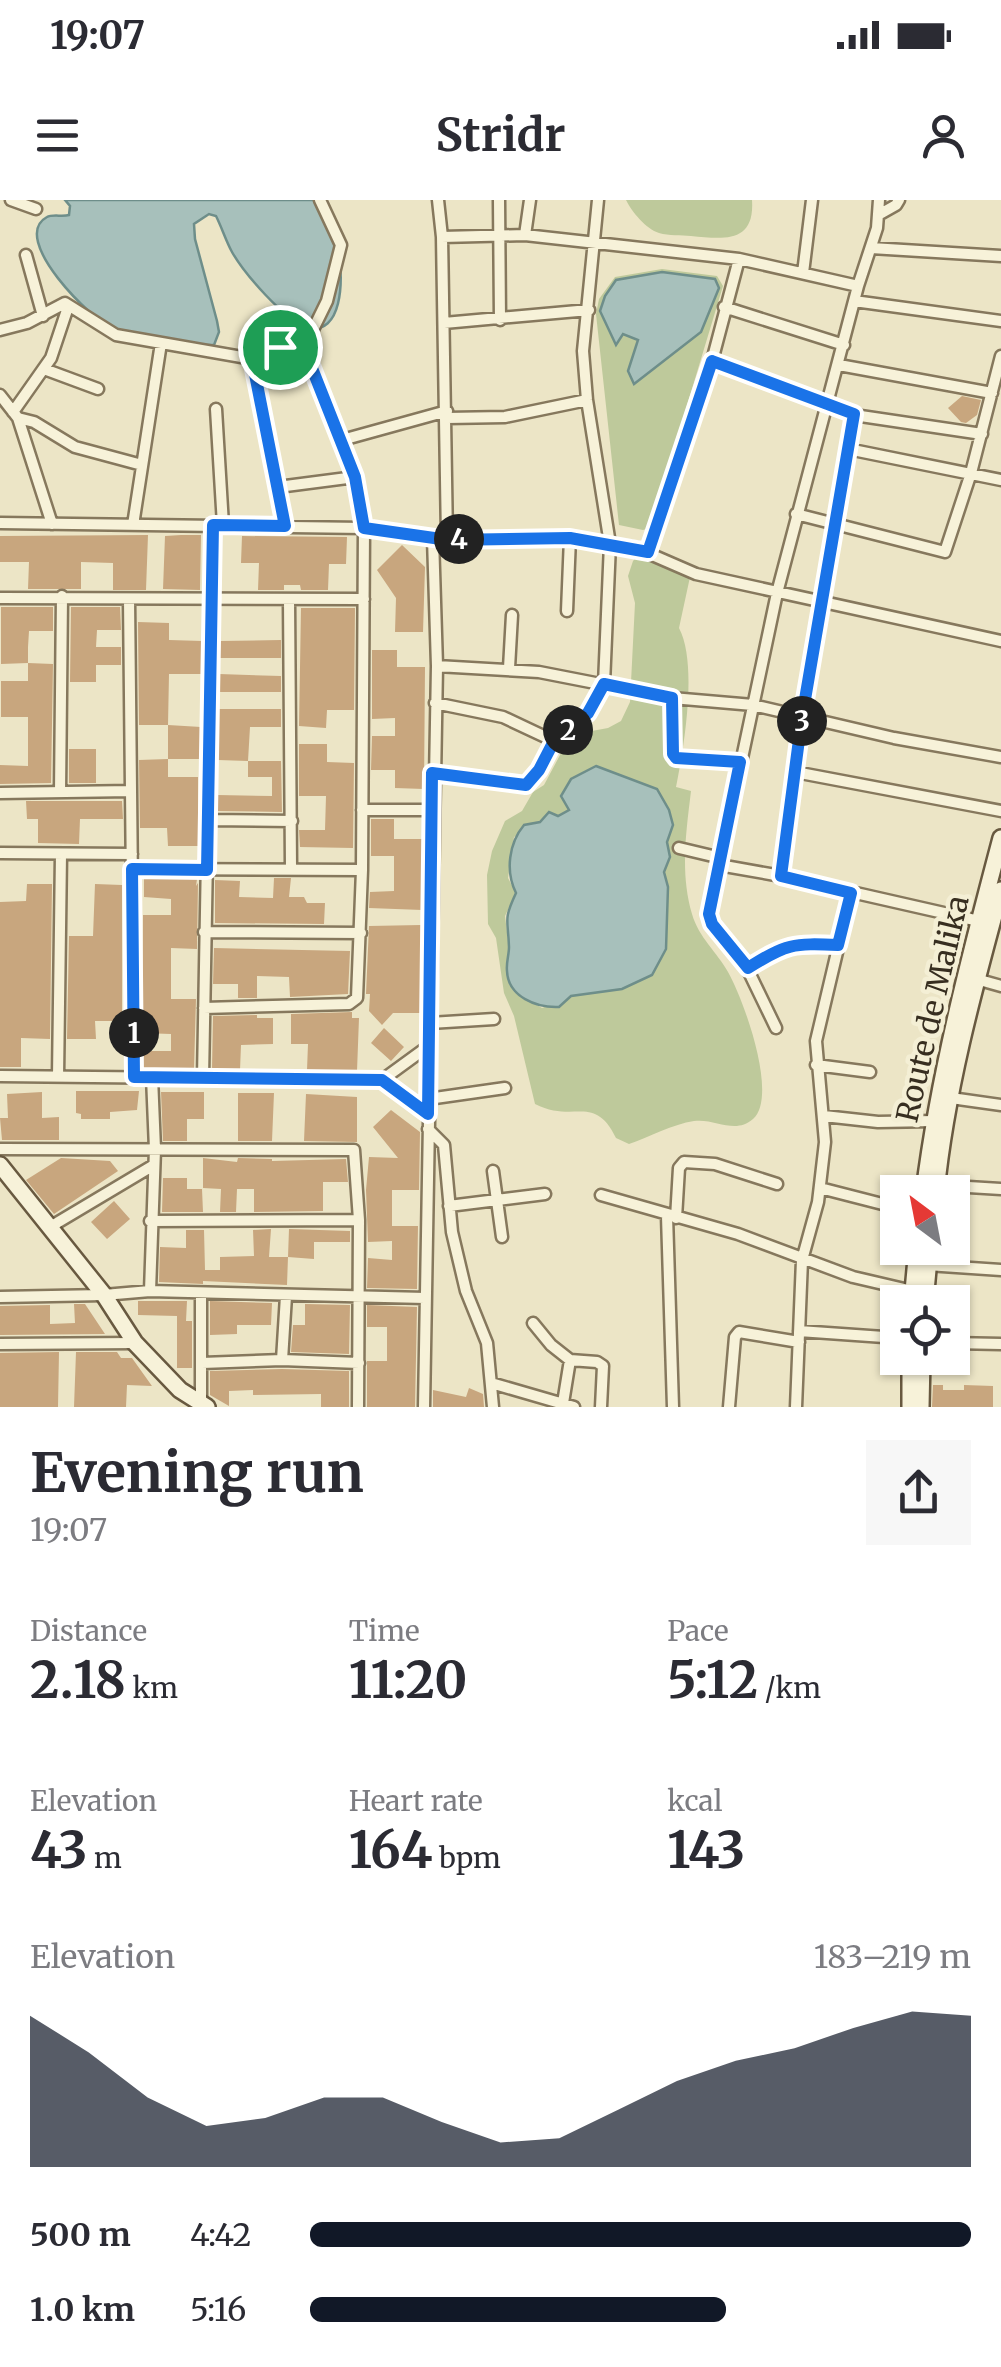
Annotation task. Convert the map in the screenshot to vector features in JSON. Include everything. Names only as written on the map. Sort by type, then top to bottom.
[{"type":"main road","name":"Route de Malika","points":[[932,1175],[934,1121],[1001,838]]},
{"type":"main road","name":"Route de Malika","points":[[935,1175],[976,979],[1001,890]]},
{"type":"main road","points":[[0,1165],[104,1295],[135,1343],[180,1390],[203,1406]]},
{"type":"main road","points":[[922,1285],[928,1265]]},
{"type":"main road","points":[[910,1375],[910,1407]]},
{"type":"main road","points":[[921,1407],[922,1375]]},
{"type":"street","points":[[11,200],[36,209]]},
{"type":"street","points":[[204,1008],[352,1004],[357,998],[362,870],[364,528],[355,477],[304,348],[328,300],[341,245],[320,200]]},
{"type":"street","points":[[438,200],[448,540]]},
{"type":"street","points":[[499,200],[500,320]]},
{"type":"street","points":[[525,235],[530,200]]},
{"type":"street","points":[[432,773],[526,785],[554,741],[588,713],[604,684],[610,544],[583,351],[598,200]]},
{"type":"street","points":[[803,274],[812,200]]},
{"type":"street","points":[[776,1028],[748,968],[710,920],[777,593],[880,214],[878,200]]},
{"type":"street","points":[[880,214],[899,200]]},
{"type":"street","points":[[442,238],[525,235],[739,259],[858,286]]},
{"type":"street","points":[[870,248],[1001,256]]},
{"type":"street","points":[[26,255],[42,316]]},
{"type":"street","points":[[648,552],[712,361],[739,259]]},
{"type":"street","points":[[854,301],[1001,320]]},
{"type":"street","points":[[0,330],[42,316],[64,303],[116,335],[252,359],[284,346],[304,348]]},
{"type":"street","points":[[16,415],[44,369],[62,331],[68,307]]},
{"type":"street","points":[[724,307],[844,345]]},
{"type":"street","points":[[444,323],[588,310]]},
{"type":"street","points":[[133,524],[161,343]]},
{"type":"street","points":[[796,514],[944,552],[971,473],[998,380],[1001,356]]},
{"type":"street","points":[[252,359],[285,526]]},
{"type":"street","points":[[712,361],[854,414],[982,434]]},
{"type":"street","points":[[839,365],[992,393]]},
{"type":"street","points":[[44,369],[98,389]]},
{"type":"street","points":[[0,395],[16,415],[52,524]]},
{"type":"street","points":[[342,440],[447,414],[505,417],[587,400]]},
{"type":"street","points":[[203,1078],[212,600],[218,525],[216,409]]},
{"type":"street","points":[[781,876],[802,717],[854,414]]},
{"type":"street","points":[[16,415],[74,447],[142,465]]},
{"type":"street","points":[[848,450],[1001,480]]},
{"type":"street","points":[[278,487],[355,477]]},
{"type":"street","points":[[0,523],[364,528],[448,540],[570,538],[648,552],[696,574],[1001,641]]},
{"type":"street","points":[[424,1407],[436,666],[433,538]]},
{"type":"street","points":[[566,611],[570,538]]},
{"type":"street","points":[[60,792],[62,596]]},
{"type":"street","points":[[0,598],[364,600]]},
{"type":"street","points":[[129,599],[134,1077]]},
{"type":"street","points":[[289,600],[290,867]]},
{"type":"street","points":[[509,668],[512,615]]},
{"type":"street","points":[[436,666],[509,668],[672,698],[753,705],[1001,758]]},
{"type":"street","points":[[672,698],[676,758],[740,762]]},
{"type":"street","points":[[435,702],[503,717],[554,741]]},
{"type":"street","points":[[795,772],[1001,811]]},
{"type":"street","points":[[0,793],[131,791]]},
{"type":"street","points":[[362,810],[432,810]]},
{"type":"street","points":[[208,820],[292,821]]},
{"type":"street","points":[[679,848],[720,862],[979,920]]},
{"type":"street","points":[[0,854],[132,854]]},
{"type":"street","points":[[58,1077],[60,854]]},
{"type":"street","points":[[132,869],[362,870]]},
{"type":"street","points":[[796,1407],[802,1260],[820,1188],[824,1116],[816,1066],[822,1007],[851,893]]},
{"type":"street","points":[[204,932],[360,933]]},
{"type":"street","points":[[748,968],[795,943],[838,945]]},
{"type":"street","points":[[976,979],[1001,986]]},
{"type":"street","points":[[430,1024],[494,1020]]},
{"type":"street","points":[[382,1080],[430,1045]]},
{"type":"street","points":[[816,1066],[870,1072]]},
{"type":"street","points":[[0,1076],[382,1080],[428,1114]]},
{"type":"street","points":[[150,1291],[155,1149],[152,1077]]},
{"type":"street","points":[[428,1098],[505,1088]]},
{"type":"street","points":[[951,1098],[1001,1105]]},
{"type":"street","points":[[824,1116],[878,1122],[934,1121]]},
{"type":"street","points":[[428,1129],[444,1145],[461,1276],[486,1344],[493,1407]]},
{"type":"street","points":[[0,1149],[354,1150],[360,1220],[358,1407]]},
{"type":"street","points":[[674,1407],[672,1218],[679,1168],[684,1162],[716,1164],[777,1184]]},
{"type":"street","points":[[50,1227],[154,1165]]},
{"type":"street","points":[[493,1170],[502,1237]]},
{"type":"street","points":[[820,1188],[880,1203]]},
{"type":"street","points":[[970,1189],[1001,1189]]},
{"type":"street","points":[[449,1206],[545,1194]]},
{"type":"street","points":[[602,1195],[738,1234],[880,1286]]},
{"type":"street","points":[[150,1221],[360,1220]]},
{"type":"street","points":[[928,1265],[1001,1270]]},
{"type":"street","points":[[0,1297],[150,1291],[425,1298]]},
{"type":"street","points":[[201,1293],[203,1406]]},
{"type":"street","points":[[282,1360],[286,1296]]},
{"type":"street","points":[[533,1323],[570,1360],[598,1362],[603,1366],[601,1407]]},
{"type":"street","points":[[729,1407],[738,1332],[880,1338]]},
{"type":"street","points":[[0,1344],[135,1343]]},
{"type":"street","points":[[970,1343],[1001,1344]]},
{"type":"street","points":[[491,1383],[568,1405],[570,1360]]},
{"type":"street","points":[[202,1363],[360,1363]]},
{"type":"green space","points":[[626,200],[752,200],[752,214],[748,225],[735,236],[667,235],[644,224]]},
{"type":"green space","points":[[662,269],[717,276],[723,286],[650,528],[643,530],[619,525],[596,314],[599,299],[615,277]]},
{"type":"green space","points":[[641,552],[690,577],[679,628],[685,644],[689,684],[676,787],[691,791],[685,853],[688,899],[695,923],[728,972],[742,1003],[756,1047],[762,1090],[760,1107],[746,1124],[694,1121],[629,1144],[616,1138],[608,1124],[591,1113],[535,1104],[514,1016],[504,993],[496,938],[488,924],[487,875],[505,821],[522,811],[533,792],[544,785],[567,742],[581,733],[621,721],[630,702],[635,603],[628,576]],"holes":[[[570,810],[673,825],[667,842],[670,857],[664,872],[668,887],[666,949],[622,989],[571,996],[542,1008],[514,992],[507,974],[505,916],[516,893],[508,878],[514,837]]]},
{"type":"water","points":[[65,200],[314,200],[339,256],[340,291],[334,315],[319,328],[307,327],[287,315],[246,272],[216,216],[209,214],[194,224],[219,332],[214,345],[165,341],[115,330],[90,312],[58,278],[38,242],[38,228],[47,217],[69,215],[70,206]]},
{"type":"water","points":[[662,272],[715,279],[719,288],[701,332],[634,384],[628,371],[638,340],[623,334],[616,345],[600,311],[616,280]]},
{"type":"water","points":[[596,766],[657,789],[669,810],[673,825],[667,842],[670,857],[664,872],[668,887],[666,949],[652,975],[622,989],[571,996],[559,1007],[542,1005],[518,994],[509,980],[507,920],[516,893],[510,876],[512,849],[524,825],[540,822],[549,812],[558,816],[569,810],[561,796],[571,779]]},
{"type":"building","points":[[962,396],[981,400],[977,415],[966,423],[948,408]]},
{"type":"building","points":[[148,535],[146,590],[113,590],[113,563],[81,562],[81,589],[28,589],[29,562],[0,562],[0,536]]},
{"type":"building","points":[[201,535],[200,590],[163,589],[165,536]]},
{"type":"building","points":[[242,536],[347,537],[346,564],[329,564],[328,590],[301,590],[300,585],[284,585],[284,590],[258,590],[259,563],[241,563]]},
{"type":"building","points":[[402,545],[425,567],[423,632],[395,632],[396,598],[377,570]]},
{"type":"building","points":[[1,607],[53,607],[53,631],[29,631],[28,663],[1,664]]},
{"type":"building","points":[[71,607],[120,607],[121,630],[97,630],[96,647],[121,647],[121,665],[96,665],[96,682],[70,682]]},
{"type":"building","points":[[301,608],[355,608],[354,710],[327,710],[326,728],[299,726]]},
{"type":"building","points":[[138,622],[169,623],[169,640],[202,641],[202,674],[169,674],[168,725],[139,725]]},
{"type":"building","points":[[281,640],[281,658],[219,658],[220,641]]},
{"type":"building","points":[[372,650],[397,650],[397,667],[425,667],[424,789],[395,788],[395,770],[371,770],[372,736],[395,736],[395,718],[372,719]]},
{"type":"building","points":[[28,663],[53,664],[51,783],[0,784],[0,765],[28,766],[28,717],[1,717],[1,681],[28,681]]},
{"type":"building","points":[[219,674],[281,676],[281,692],[219,692]]},
{"type":"building","points":[[218,709],[281,709],[281,727],[250,727],[248,761],[218,760]]},
{"type":"building","points":[[168,725],[201,727],[200,759],[168,759]]},
{"type":"building","points":[[299,744],[327,744],[327,762],[354,763],[353,848],[300,847],[299,830],[325,830],[326,796],[299,796]]},
{"type":"building","points":[[69,749],[96,749],[96,783],[69,783]]},
{"type":"building","points":[[168,759],[168,777],[198,777],[198,846],[168,846],[167,828],[140,828],[139,760]]},
{"type":"building","points":[[248,761],[281,761],[282,812],[217,811],[217,795],[272,796],[272,777],[248,777]]},
{"type":"building","points":[[26,801],[122,801],[123,819],[80,819],[79,844],[38,843],[38,819],[27,819]]},
{"type":"building","points":[[371,819],[394,819],[394,839],[422,839],[422,910],[369,908],[370,892],[394,891],[394,856],[371,856]]},
{"type":"building","points":[[144,878],[197,879],[197,949],[171,948],[171,999],[196,999],[194,1069],[143,1069],[142,1051],[171,1051],[171,1034],[142,1033],[143,915],[171,915],[171,899],[144,897]]},
{"type":"building","points":[[274,878],[291,878],[289,897],[325,903],[324,924],[215,923],[215,880],[240,881],[239,897],[273,898]]},
{"type":"building","points":[[27,884],[52,884],[50,1039],[21,1038],[21,1067],[0,1067],[0,902],[26,901]]},
{"type":"building","points":[[95,884],[122,885],[122,1021],[95,1021],[96,1039],[67,1039],[69,936],[93,936]]},
{"type":"building","points":[[421,925],[422,1013],[393,1013],[382,1025],[369,1011],[370,994],[366,994],[369,926]]},
{"type":"building","points":[[214,948],[350,951],[348,994],[290,997],[289,977],[257,976],[257,998],[238,998],[238,984],[213,984]]},
{"type":"building","points":[[352,1012],[352,1018],[359,1018],[357,1071],[307,1070],[308,1044],[291,1044],[291,1014]]},
{"type":"building","points":[[213,1016],[273,1018],[273,1044],[241,1045],[240,1070],[212,1069]]},
{"type":"building","points":[[384,1028],[404,1047],[391,1061],[371,1043]]},
{"type":"building","points":[[76,1091],[139,1091],[137,1110],[110,1112],[110,1119],[81,1119],[81,1114],[76,1113]]},
{"type":"building","points":[[42,1092],[42,1118],[59,1117],[59,1140],[2,1140],[0,1118],[8,1118],[7,1094]]},
{"type":"building","points":[[161,1092],[204,1092],[204,1119],[187,1119],[187,1141],[163,1141]]},
{"type":"building","points":[[238,1093],[274,1093],[272,1141],[238,1141]]},
{"type":"building","points":[[306,1094],[357,1097],[357,1142],[304,1141]]},
{"type":"building","points":[[391,1110],[420,1132],[419,1190],[392,1190],[392,1226],[418,1226],[417,1289],[367,1288],[368,1258],[392,1260],[392,1241],[368,1242],[366,1190],[369,1157],[398,1158],[373,1127]]},
{"type":"building","points":[[61,1158],[110,1161],[118,1171],[54,1214],[26,1180]]},
{"type":"building","points":[[203,1158],[237,1162],[238,1158],[346,1159],[348,1182],[323,1182],[323,1211],[254,1212],[254,1189],[237,1189],[236,1212],[220,1212],[221,1189],[203,1188]]},
{"type":"building","points":[[163,1178],[187,1178],[187,1189],[202,1189],[203,1212],[162,1212]]},
{"type":"building","points":[[114,1201],[130,1219],[107,1239],[91,1222]]},
{"type":"building","points":[[271,1229],[269,1257],[288,1257],[287,1285],[159,1282],[160,1247],[186,1248],[186,1230],[204,1230],[205,1270],[220,1270],[220,1257],[254,1256],[253,1230]]},
{"type":"building","points":[[289,1229],[350,1231],[350,1242],[314,1242],[314,1259],[288,1257]]},
{"type":"building","points":[[138,1301],[187,1301],[186,1321],[192,1321],[192,1368],[177,1368],[177,1316],[138,1315]]},
{"type":"building","points":[[210,1301],[272,1303],[271,1325],[237,1325],[237,1334],[210,1335]]},
{"type":"building","points":[[74,1304],[85,1304],[105,1334],[0,1335],[0,1306],[50,1305],[50,1324],[75,1323]]},
{"type":"building","points":[[305,1304],[350,1305],[349,1354],[291,1352],[293,1325],[305,1325]]},
{"type":"building","points":[[367,1305],[417,1307],[415,1407],[367,1407],[367,1361],[387,1361],[387,1327],[367,1327]]},
{"type":"building","points":[[59,1352],[58,1407],[0,1407],[0,1353]]},
{"type":"building","points":[[76,1352],[117,1352],[121,1358],[132,1358],[152,1386],[127,1385],[126,1407],[74,1407]]},
{"type":"building","points":[[210,1371],[349,1371],[349,1407],[321,1407],[321,1394],[253,1395],[253,1390],[229,1391],[229,1406],[210,1395]]},
{"type":"building","points":[[933,1385],[943,1385],[943,1390],[964,1390],[964,1385],[993,1386],[993,1407],[932,1407]]},
{"type":"building","points":[[469,1388],[483,1394],[484,1407],[433,1407],[433,1390],[466,1397]]},
{"type":"route","points":[[280,347],[304,348],[355,477],[364,528],[448,540],[570,538],[648,552],[712,361],[854,414],[802,717],[781,876],[851,893],[838,945],[795,943],[748,968],[712,924],[709,914],[740,762],[676,758],[672,698],[604,684],[588,713],[554,741],[526,785],[432,773],[428,1114],[382,1080],[134,1077],[132,869],[207,870],[213,525],[285,526],[252,359],[280,347]]}]
